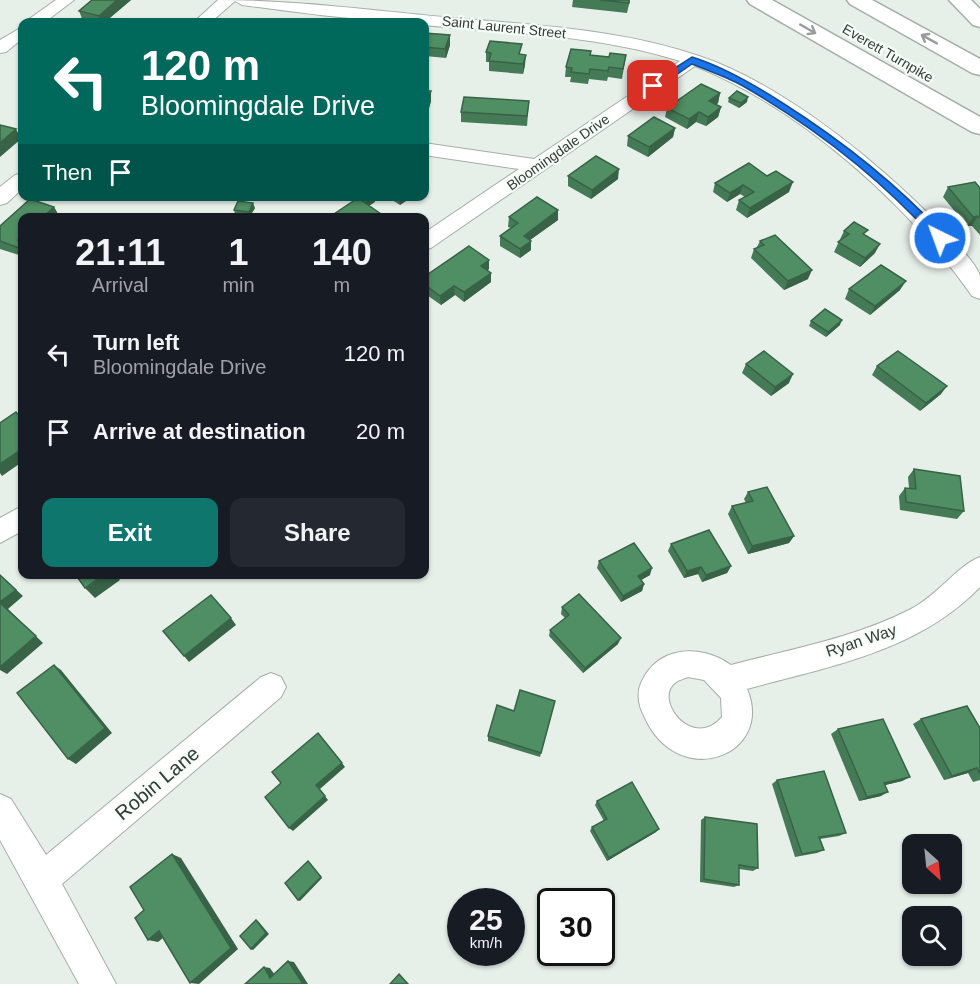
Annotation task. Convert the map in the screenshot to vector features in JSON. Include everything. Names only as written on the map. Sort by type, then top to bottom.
[{"type":"highway","points":[[757,0],[980,127]]},
{"type":"highway","name":"Everett Turnpike","points":[[796,0],[980,106]]},
{"type":"highway","name":"Everett Turnpike","points":[[857,0],[980,68]]},
{"type":"highway","points":[[959,0],[980,21]]},
{"type":"street","points":[[41,18],[66,0]]},
{"type":"street","points":[[207,18],[228,0]]},
{"type":"street","name":"Saint Laurent Street","points":[[242,0],[416,18]]},
{"type":"street","name":"Saint Laurent Street","points":[[429,19],[590,36],[631,43],[719,70],[773,100],[812,126],[878,176],[910,205],[955,254],[980,291]]},
{"type":"street","points":[[0,48],[18,35]]},
{"type":"street","name":"Bloomingdale Drive","points":[[429,240],[692,60]]},
{"type":"street","points":[[429,150],[539,166]]},
{"type":"street","points":[[0,198],[18,182]]},
{"type":"street","points":[[0,532],[18,520]]},
{"type":"street","name":"Ryan Way","points":[[726,680],[861,642],[921,619],[946,602],[980,569]]},
{"type":"street","name":"Robin Lane","points":[[42,880],[271,687]]},
{"type":"street","points":[[0,810],[42,880],[98,984]]},
{"type":"building","points":[[92,0],[117,0],[99,16],[79,11]]},
{"type":"building","points":[[600,0],[629,0],[629,3]]},
{"type":"building","points":[[429,33],[450,35],[445,49],[429,47]]},
{"type":"building","points":[[490,41],[522,44],[519,54],[526,55],[523,64],[489,61],[491,53],[486,52]]},
{"type":"building","points":[[571,49],[591,51],[590,55],[609,57],[610,53],[626,55],[623,69],[609,67],[608,71],[590,69],[589,74],[571,72],[572,68],[566,67]]},
{"type":"building","points":[[701,84],[720,93],[709,101],[721,107],[708,117],[699,112],[689,119],[667,108]]},
{"type":"building","points":[[737,91],[748,97],[741,103],[729,98]]},
{"type":"building","points":[[464,97],[529,101],[527,116],[461,112]]},
{"type":"building","points":[[654,117],[675,128],[649,147],[628,136]]},
{"type":"building","points":[[0,125],[16,129],[0,143]]},
{"type":"building","points":[[596,156],[619,169],[592,190],[568,176]]},
{"type":"building","points":[[749,163],[767,176],[776,171],[793,182],[750,208],[739,200],[754,192],[743,185],[730,193],[715,183]]},
{"type":"building","points":[[975,182],[980,188],[980,218],[973,217],[948,187]]},
{"type":"building","points":[[537,197],[558,210],[524,236],[531,241],[520,249],[500,236],[518,223],[509,217]]},
{"type":"building","points":[[28,201],[36,201],[54,207],[47,213],[18,213],[18,248],[0,241],[0,226]]},
{"type":"building","points":[[238,201],[253,203],[249,212],[234,210]]},
{"type":"building","points":[[354,201],[362,201],[380,213],[336,213]]},
{"type":"building","points":[[854,222],[868,230],[863,234],[880,244],[865,258],[838,242],[849,234],[844,231]]},
{"type":"building","points":[[775,235],[812,270],[788,281],[754,249],[764,245],[760,241]]},
{"type":"building","points":[[469,246],[489,260],[481,266],[491,273],[464,292],[454,286],[440,296],[429,288],[429,274]]},
{"type":"building","points":[[881,265],[906,281],[875,306],[849,289]]},
{"type":"building","points":[[825,309],[842,320],[828,332],[811,321]]},
{"type":"building","points":[[764,351],[793,374],[775,387],[746,364]]},
{"type":"building","points":[[898,351],[947,386],[926,403],[877,366]]},
{"type":"building","points":[[16,412],[18,414],[18,452],[0,464],[0,423]]},
{"type":"building","points":[[914,469],[960,476],[964,511],[906,502],[905,488],[916,489]]},
{"type":"building","points":[[767,487],[794,536],[752,546],[732,506],[753,501],[748,492]]},
{"type":"building","points":[[709,530],[731,566],[706,575],[701,567],[687,571],[671,544]]},
{"type":"building","points":[[634,543],[652,568],[638,576],[644,584],[623,596],[599,561]]},
{"type":"building","points":[[0,575],[16,590],[0,602]]},
{"type":"building","points":[[79,579],[97,579],[85,588]]},
{"type":"building","points":[[579,594],[621,638],[585,668],[550,630],[569,615],[562,607]]},
{"type":"building","points":[[211,595],[231,618],[184,656],[163,631]]},
{"type":"building","points":[[0,603],[36,636],[0,667]]},
{"type":"building","points":[[54,665],[105,728],[68,759],[17,693]]},
{"type":"building","points":[[520,690],[555,701],[541,753],[488,736],[497,705],[514,711]]},
{"type":"building","points":[[967,706],[980,728],[980,774],[977,768],[952,776],[921,719]]},
{"type":"building","points":[[883,719],[910,777],[884,783],[888,792],[867,797],[838,729]]},
{"type":"building","points":[[318,733],[342,763],[316,785],[325,796],[289,828],[265,797],[281,783],[272,772]]},
{"type":"building","points":[[824,771],[846,833],[819,837],[824,850],[802,854],[777,780]]},
{"type":"building","points":[[632,782],[659,829],[609,858],[592,827],[607,819],[597,801]]},
{"type":"building","points":[[705,817],[757,824],[758,868],[739,865],[739,885],[704,879]]},
{"type":"building","points":[[172,854],[231,948],[190,983],[159,931],[148,940],[135,918],[144,910],[130,887]]},
{"type":"building","points":[[308,861],[321,877],[298,900],[285,883]]},
{"type":"building","points":[[256,920],[266,933],[251,949],[240,936]]},
{"type":"building","points":[[288,961],[303,984],[245,984],[264,967],[270,978]]},
{"type":"building","points":[[399,974],[408,984],[390,984]]},
{"type":"route","points":[[653,86],[692,60],[745,83],[812,126],[878,176],[910,205],[940,238]]}]
